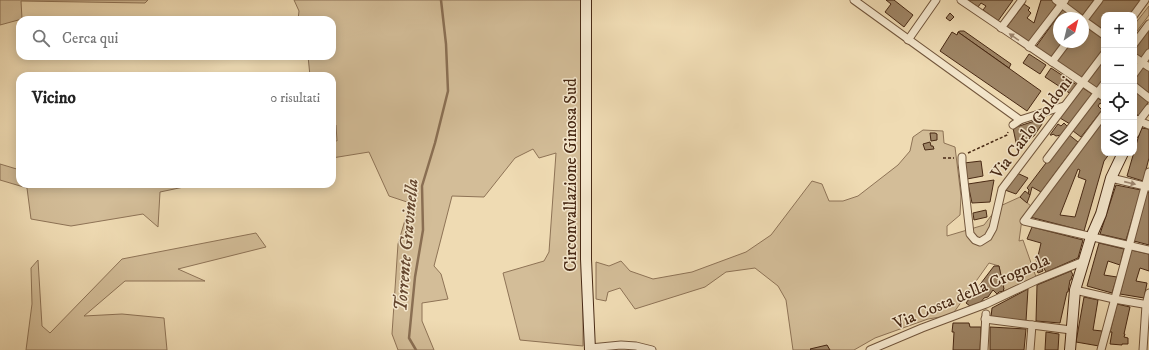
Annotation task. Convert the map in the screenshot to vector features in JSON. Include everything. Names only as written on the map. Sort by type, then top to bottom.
[{"type":"main road","name":"Circonvallazione Ginosa Sud","points":[[586,0],[586,259],[590,349]]},
{"type":"main road","points":[[1070,350],[1075,290],[1091,237],[1101,214],[1114,169],[1121,156]]},
{"type":"street","points":[[854,0],[1020,120]]},
{"type":"street","points":[[908,40],[936,0]]},
{"type":"street","points":[[961,0],[1101,96]]},
{"type":"street","points":[[1001,28],[1022,0]]},
{"type":"street","points":[[1089,12],[1098,0]]},
{"type":"street","points":[[1136,12],[1145,0]]},
{"type":"street","points":[[1029,47],[1061,1],[1073,12]]},
{"type":"street","points":[[1089,24],[1101,33]]},
{"type":"street","points":[[1137,40],[1149,24]]},
{"type":"street","points":[[1052,62],[1062,48]]},
{"type":"street","points":[[1137,70],[1149,54]]},
{"type":"street","points":[[1137,58],[1149,67]]},
{"type":"street","name":"Via Carlo Goldoni","points":[[962,158],[970,234],[975,240],[980,242],[988,237],[993,228],[1002,189],[1064,106],[1101,63]]},
{"type":"street","points":[[1047,159],[1101,88]]},
{"type":"street","points":[[1137,88],[1149,98]]},
{"type":"street","points":[[1012,125],[1020,120],[1064,106]]},
{"type":"street","points":[[1141,121],[1149,108]]},
{"type":"street","points":[[1101,118],[1024,221],[1149,250]]},
{"type":"street","points":[[1101,350],[1129,245],[1147,187],[1149,172]]},
{"type":"street","points":[[1111,178],[1147,187]]},
{"type":"street","name":"Via Costa della Crognola","points":[[870,350],[922,328],[986,304],[1084,260]]},
{"type":"street","points":[[1075,290],[1147,305]]},
{"type":"street","points":[[1143,350],[1149,293]]},
{"type":"street","points":[[984,350],[986,316],[1071,330]]},
{"type":"street","points":[[1030,350],[1032,324]]},
{"type":"street","points":[[590,349],[621,345],[636,346],[652,350]]},
{"type":"path","points":[[943,158],[962,158],[970,152],[1006,135],[1012,125]]},
{"type":"shaded area","points":[[0,0],[148,0],[145,3],[21,1],[22,16],[16,16],[16,21],[0,25]]},
{"type":"shaded area","points":[[294,0],[583,0],[583,346],[520,340],[503,273],[544,261],[549,252],[556,153],[539,158],[533,149],[515,158],[484,197],[452,196],[434,266],[441,274],[448,299],[422,303],[422,321],[434,350],[398,350],[392,334],[398,244],[410,203],[389,196],[369,152],[336,157],[336,72],[310,72],[308,60],[336,60],[336,16],[298,16],[299,11]]},
{"type":"shaded area","points":[[1149,6],[1149,15],[1137,31],[1137,21]]},
{"type":"shaded area","points":[[923,130],[943,131],[944,143],[955,147],[961,196],[960,215],[947,226],[947,236],[984,225],[998,207],[1020,197],[1031,206],[1022,219],[1019,241],[1023,240],[1036,277],[1004,291],[999,266],[989,263],[952,315],[928,319],[875,338],[854,350],[793,350],[786,300],[778,286],[755,268],[726,272],[705,287],[635,309],[620,288],[608,292],[606,301],[596,299],[596,262],[609,266],[621,261],[630,271],[653,279],[692,272],[746,252],[771,235],[812,181],[822,184],[829,201],[843,201],[858,196],[898,165],[910,151],[913,137]]},
{"type":"shaded area","points":[[0,164],[16,169],[16,185],[0,180]]},
{"type":"shaded area","points":[[27,188],[179,188],[160,192],[158,227],[143,214],[71,226],[31,219]]},
{"type":"shaded area","points":[[256,233],[266,247],[178,269],[205,281],[125,281],[84,316],[122,314],[164,318],[167,350],[26,350],[32,304],[31,268],[38,260],[42,326],[50,333],[122,259]]},
{"type":"building","points":[[886,0],[894,0],[913,15],[904,27],[885,12],[891,4]]},
{"type":"building","points":[[968,0],[1013,0],[998,21],[983,10],[986,6],[981,3],[978,7]]},
{"type":"building","points":[[1041,0],[1051,0],[1057,4],[1028,44],[1006,28],[1024,4],[1030,8],[1028,10],[1031,13],[1027,18],[1034,23]]},
{"type":"building","points":[[1069,0],[1094,0],[1085,12],[1077,12],[1066,4]]},
{"type":"building","points":[[1102,0],[1141,0],[1132,12],[1101,12],[1100,29],[1089,20],[1089,18]]},
{"type":"building","points":[[950,13],[954,17],[950,21],[946,18]]},
{"type":"building","points":[[1053,23],[1053,48],[1058,48],[1050,59],[1035,48]]},
{"type":"building","points":[[1089,28],[1101,37],[1101,53],[1082,78],[1056,62],[1066,48],[1089,48]]},
{"type":"building","points":[[1149,28],[1149,50],[1142,59],[1137,55],[1137,44]]},
{"type":"building","points":[[964,31],[1011,64],[1009,68],[958,32]]},
{"type":"building","points":[[952,32],[957,35],[958,32],[1041,91],[1027,111],[940,51]]},
{"type":"building","points":[[1029,54],[1046,65],[1040,74],[1023,63]]},
{"type":"building","points":[[1101,64],[1101,83],[1097,88],[1087,82]]},
{"type":"building","points":[[1144,66],[1149,70],[1149,93],[1137,85],[1137,75]]},
{"type":"building","points":[[1051,68],[1077,85],[1071,94],[1045,77]]},
{"type":"building","points":[[1083,88],[1092,94],[1070,124],[1060,118]]},
{"type":"building","points":[[1137,91],[1149,101],[1139,116],[1137,115]]},
{"type":"building","points":[[1096,97],[1101,100],[1101,104],[1098,106],[1101,111],[1081,137],[1073,131],[1079,123],[1078,122]]},
{"type":"building","points":[[1041,119],[1042,124],[1034,136],[1017,147],[1013,128]]},
{"type":"building","points":[[1101,121],[1101,156],[1108,156],[1104,161],[1084,231],[1030,217]],"holes":[[[1078,169],[1080,170],[1078,177],[1086,180],[1075,217],[1060,215]]]},
{"type":"building","points":[[1064,123],[1068,127],[1061,135],[1050,135],[1058,124],[1061,126]]},
{"type":"building","points":[[1141,128],[1149,129],[1149,158],[1143,181],[1127,176],[1133,156],[1137,156],[1137,142]]},
{"type":"building","points":[[930,133],[937,134],[937,140],[931,141]]},
{"type":"building","points":[[1068,134],[1078,142],[1041,192],[1032,187],[1030,195],[1028,194],[1029,190],[1027,188]]},
{"type":"building","points":[[930,142],[934,149],[925,150],[923,144]]},
{"type":"building","points":[[981,161],[983,176],[967,179],[964,163]]},
{"type":"building","points":[[1017,173],[1028,178],[1016,194],[1005,190]]},
{"type":"building","points":[[994,180],[990,202],[972,203],[968,184]]},
{"type":"building","points":[[1116,185],[1141,190],[1126,240],[1100,234]]},
{"type":"building","points":[[1025,191],[1030,195],[1027,203],[1020,197]]},
{"type":"building","points":[[1147,192],[1149,192],[1149,245],[1134,241]]},
{"type":"building","points":[[986,210],[987,217],[974,220],[973,213]]},
{"type":"building","points":[[1032,227],[1083,240],[1078,258],[1046,272],[1040,261],[1037,262],[1035,257],[1038,256],[1041,243],[1027,239]]},
{"type":"building","points":[[1099,243],[1124,249],[1120,265],[1108,261],[1104,275],[1117,277],[1112,293],[1087,286]]},
{"type":"building","points":[[1131,250],[1149,254],[1149,271],[1140,268],[1136,281],[1147,283],[1144,298],[1120,294]]},
{"type":"building","points":[[1041,264],[1043,271],[1038,273],[1036,267]]},
{"type":"building","points":[[994,266],[999,266],[1004,291],[997,294],[993,290],[988,297],[984,298],[981,302],[970,306],[966,303]]},
{"type":"building","points":[[1071,271],[1073,275],[1070,280],[1060,323],[1036,321],[1037,285]]},
{"type":"building","points":[[1028,289],[1026,321],[991,317],[992,308]]},
{"type":"building","points":[[1084,297],[1098,300],[1093,330],[1102,331],[1099,346],[1076,342]]},
{"type":"building","points":[[1117,304],[1130,307],[1124,334],[1124,337],[1128,338],[1128,344],[1110,344],[1112,332],[1110,332]]},
{"type":"building","points":[[953,323],[969,323],[970,327],[981,327],[980,350],[953,350]]},
{"type":"building","points":[[990,327],[1026,329],[1024,350],[990,350]]},
{"type":"building","points":[[1046,332],[1059,334],[1058,350],[1045,350]]},
{"type":"building","points":[[827,345],[830,350],[810,349]]},
{"type":"waterway","name":"Torrente Gravinella","points":[[416,350],[409,338],[415,277],[423,230],[422,186],[448,91],[446,44],[441,0]]}]
